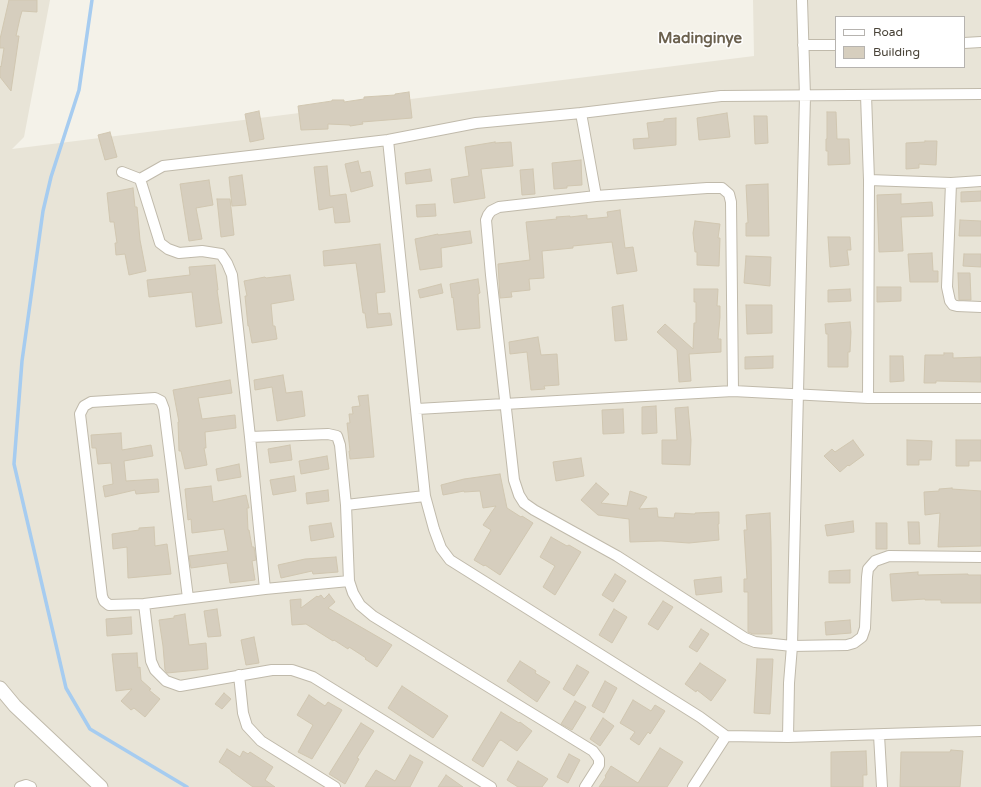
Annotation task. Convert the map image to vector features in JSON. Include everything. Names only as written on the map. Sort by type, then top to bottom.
[{"type":"street","points":[[788,737],[789,684],[792,646],[805,96],[802,0]]},
{"type":"street","points":[[965,43],[981,42]]},
{"type":"street","points":[[803,45],[835,45]]},
{"type":"street","points":[[140,179],[163,166],[388,140],[476,123],[581,113],[721,96],[981,94]]},
{"type":"street","points":[[866,96],[869,180],[868,398]]},
{"type":"street","points":[[581,113],[596,196]]},
{"type":"street","points":[[388,140],[425,496],[441,548],[450,560],[693,712],[726,736],[788,737],[981,731]]},
{"type":"street","points":[[122,172],[140,179]]},
{"type":"street","points":[[140,179],[160,243],[168,249],[179,253],[202,251],[221,254],[232,275],[265,589]]},
{"type":"street","points":[[869,180],[950,183],[981,181]]},
{"type":"street","points":[[950,183],[946,287],[950,301],[953,305],[981,307]]},
{"type":"street","points":[[734,391],[731,202],[729,194],[722,188],[596,196],[499,207],[491,211],[486,220],[505,404],[514,480],[519,495],[524,503],[617,556],[745,638],[755,642],[792,646],[847,645],[854,643],[862,637],[865,628],[868,569],[875,561],[889,556],[981,557]]},
{"type":"street","points":[[417,409],[734,391],[868,398],[981,398]]},
{"type":"street","points":[[188,598],[164,409],[161,401],[155,398],[91,402],[84,406],[80,414],[102,596],[104,601],[109,605],[144,604],[265,589],[349,581]]},
{"type":"street","points":[[250,437],[328,434],[337,436],[340,445],[346,505],[349,581],[353,593],[360,605],[373,616],[593,751],[599,759],[598,765],[585,787]]},
{"type":"street","points":[[346,505],[425,496]]},
{"type":"street","points":[[144,604],[151,661],[155,670],[166,681],[180,686],[272,670],[292,670],[312,677],[491,787]]},
{"type":"street","points":[[239,675],[243,713],[247,726],[261,741],[336,787]]},
{"type":"street","points":[[0,688],[15,706],[100,787]]},
{"type":"street","points":[[879,735],[882,787]]},
{"type":"street","points":[[693,787],[726,736]]},
{"type":"street","points":[[20,787],[26,785],[31,787]]},
{"type":"shaded area","points":[[0,0],[50,0],[24,137],[12,149],[754,56],[753,0],[981,0],[981,787],[0,787]]},
{"type":"building","points":[[9,0],[37,0],[37,12],[22,11],[20,18],[16,36],[19,36],[11,91],[0,77],[0,66],[1,67],[4,48],[0,48],[0,39]]},
{"type":"building","points":[[409,92],[412,118],[362,122],[363,124],[350,126],[328,124],[328,129],[301,130],[298,106],[332,100],[344,100],[344,102],[364,99],[364,97],[395,95]]},
{"type":"building","points":[[259,111],[264,139],[250,142],[245,114]]},
{"type":"building","points":[[827,112],[836,112],[837,139],[849,139],[850,164],[828,165],[828,151],[826,151]]},
{"type":"building","points":[[727,113],[730,137],[699,140],[697,118]]},
{"type":"building","points":[[754,116],[767,116],[768,143],[755,144]]},
{"type":"building","points":[[676,118],[676,145],[634,149],[633,139],[649,138],[647,123]]},
{"type":"building","points":[[110,132],[117,157],[105,160],[98,135]]},
{"type":"building","points":[[937,141],[936,165],[919,164],[919,168],[906,169],[906,143]]},
{"type":"building","points":[[495,142],[511,142],[513,166],[481,169],[485,198],[454,203],[451,179],[469,176],[465,147]]},
{"type":"building","points":[[581,160],[582,185],[554,189],[552,163]]},
{"type":"building","points":[[358,161],[361,173],[370,171],[373,186],[351,192],[345,164]]},
{"type":"building","points":[[327,166],[330,196],[346,194],[350,222],[335,223],[333,207],[319,210],[314,167]]},
{"type":"building","points":[[430,169],[432,181],[406,184],[405,173]]},
{"type":"building","points":[[533,169],[535,194],[522,195],[520,170]]},
{"type":"building","points":[[242,175],[246,205],[232,206],[229,177]]},
{"type":"building","points":[[209,180],[213,205],[196,208],[202,239],[189,241],[180,184]]},
{"type":"building","points":[[768,184],[769,236],[746,236],[746,223],[748,223],[746,185]]},
{"type":"building","points":[[133,188],[146,271],[129,275],[125,254],[116,255],[115,243],[117,243],[114,222],[110,222],[107,193]]},
{"type":"building","points":[[981,191],[981,201],[961,202],[961,192]]},
{"type":"building","points":[[901,194],[901,204],[932,202],[933,216],[901,217],[903,251],[879,252],[877,195]]},
{"type":"building","points":[[217,199],[230,199],[234,235],[221,237]]},
{"type":"building","points":[[435,204],[436,216],[417,217],[416,205]]},
{"type":"building","points":[[620,210],[625,248],[633,247],[637,271],[617,274],[612,242],[542,251],[544,278],[529,279],[530,290],[511,292],[512,297],[500,298],[498,264],[530,260],[526,222],[557,219],[556,217],[570,216],[587,215],[587,219],[608,217],[607,212]]},
{"type":"building","points":[[960,220],[981,221],[981,236],[959,236]]},
{"type":"building","points":[[695,221],[720,224],[718,238],[720,238],[719,266],[697,265],[697,252],[695,252],[693,233]]},
{"type":"building","points":[[470,231],[472,243],[441,248],[442,267],[420,270],[415,239],[438,234]]},
{"type":"building","points":[[828,237],[850,237],[851,250],[847,250],[849,265],[830,267]]},
{"type":"building","points":[[380,244],[385,292],[376,293],[378,314],[390,313],[392,325],[367,328],[365,313],[363,313],[356,263],[324,266],[323,251]]},
{"type":"building","points":[[932,253],[933,271],[938,271],[938,282],[910,282],[908,254]]},
{"type":"building","points":[[964,254],[981,254],[981,267],[963,266]]},
{"type":"building","points":[[746,256],[771,257],[770,286],[744,283]]},
{"type":"building","points":[[215,265],[222,323],[196,327],[192,292],[149,297],[147,280],[190,275],[189,267]]},
{"type":"building","points":[[958,273],[970,273],[971,300],[959,300]]},
{"type":"building","points":[[290,275],[294,300],[271,304],[273,326],[275,326],[277,339],[252,343],[248,326],[245,296],[247,296],[244,281],[265,277]]},
{"type":"building","points":[[478,279],[480,293],[478,294],[480,328],[457,330],[450,284]]},
{"type":"building","points":[[441,284],[443,293],[420,298],[418,290]]},
{"type":"building","points":[[877,287],[901,287],[901,301],[877,302]]},
{"type":"building","points":[[694,289],[718,289],[717,306],[720,306],[720,317],[718,339],[721,339],[721,352],[689,354],[691,381],[679,382],[677,350],[657,332],[665,324],[693,349],[694,323],[696,323],[696,302],[694,302]]},
{"type":"building","points":[[850,289],[851,301],[828,302],[828,290]]},
{"type":"building","points":[[623,305],[627,340],[615,341],[612,307]]},
{"type":"building","points":[[746,305],[772,305],[772,333],[747,334]]},
{"type":"building","points":[[850,322],[851,332],[850,352],[848,352],[848,367],[828,367],[828,334],[826,334],[825,324]]},
{"type":"building","points":[[538,337],[541,355],[557,354],[559,385],[544,386],[545,389],[531,390],[527,352],[510,354],[509,342]]},
{"type":"building","points":[[944,353],[953,353],[953,358],[981,357],[981,382],[936,381],[936,383],[924,383],[925,355],[944,355]]},
{"type":"building","points":[[773,356],[773,368],[745,369],[745,357]]},
{"type":"building","points":[[890,356],[903,356],[904,381],[890,382]]},
{"type":"building","points":[[283,375],[286,393],[302,391],[305,416],[277,421],[272,387],[255,390],[254,380]]},
{"type":"building","points":[[230,380],[232,393],[198,398],[202,419],[235,415],[236,428],[205,432],[206,448],[204,448],[207,465],[185,469],[181,451],[179,451],[179,422],[173,390]]},
{"type":"building","points":[[368,395],[374,457],[350,459],[347,423],[350,423],[349,414],[353,414],[352,407],[360,406],[358,396]]},
{"type":"building","points":[[656,406],[657,433],[642,434],[642,407]]},
{"type":"building","points":[[688,407],[691,440],[690,465],[662,464],[662,440],[677,440],[675,408]]},
{"type":"building","points":[[623,409],[624,433],[603,434],[602,410]]},
{"type":"building","points":[[121,433],[122,450],[151,445],[153,456],[124,461],[126,481],[158,479],[159,492],[136,494],[135,490],[105,497],[103,486],[113,484],[111,463],[98,464],[96,448],[92,448],[91,435]]},
{"type":"building","points":[[853,440],[864,455],[840,472],[824,456],[832,449],[835,452]]},
{"type":"building","points":[[907,440],[932,441],[931,460],[919,460],[919,465],[907,465]]},
{"type":"building","points":[[956,440],[981,440],[981,461],[969,461],[969,466],[956,466]]},
{"type":"building","points":[[290,445],[292,460],[270,463],[268,449]]},
{"type":"building","points":[[327,456],[329,469],[301,474],[299,461]]},
{"type":"building","points":[[581,458],[584,476],[556,481],[553,462]]},
{"type":"building","points":[[239,464],[241,477],[218,481],[216,469]]},
{"type":"building","points":[[500,474],[507,508],[533,523],[500,575],[474,560],[491,530],[483,525],[496,506],[483,508],[480,491],[464,491],[443,495],[441,485],[464,479]]},
{"type":"building","points":[[294,476],[296,491],[273,495],[270,480]]},
{"type":"building","points":[[596,483],[609,494],[601,503],[627,506],[630,491],[647,497],[639,509],[657,508],[658,517],[674,518],[675,513],[695,514],[719,512],[719,540],[689,543],[661,541],[630,542],[629,519],[598,515],[581,500]]},
{"type":"building","points":[[211,486],[213,502],[246,495],[249,508],[247,508],[248,530],[252,547],[254,547],[256,560],[252,561],[255,580],[230,583],[227,563],[191,568],[189,556],[228,551],[224,529],[192,533],[191,519],[188,520],[185,489]]},
{"type":"building","points":[[952,488],[981,491],[981,546],[938,547],[940,513],[925,515],[924,492]]},
{"type":"building","points":[[328,490],[329,501],[307,504],[306,493]]},
{"type":"building","points":[[770,513],[772,634],[753,634],[748,632],[748,592],[744,592],[744,579],[747,579],[744,530],[747,530],[746,515]]},
{"type":"building","points":[[853,521],[854,532],[827,536],[825,525]]},
{"type":"building","points":[[908,522],[919,522],[920,544],[909,544]]},
{"type":"building","points":[[331,523],[334,537],[311,541],[309,526]]},
{"type":"building","points":[[876,523],[887,523],[887,549],[876,549]]},
{"type":"building","points":[[154,527],[155,546],[167,544],[171,574],[128,578],[127,547],[113,549],[112,534],[139,530],[139,528]]},
{"type":"building","points":[[551,537],[581,552],[555,595],[543,587],[555,566],[540,557]]},
{"type":"building","points":[[336,557],[338,572],[313,574],[312,571],[281,578],[278,565],[305,559]]},
{"type":"building","points":[[850,570],[850,583],[829,583],[829,571]]},
{"type":"building","points":[[918,572],[918,575],[981,575],[981,603],[941,603],[941,600],[925,599],[892,601],[890,574]]},
{"type":"building","points":[[615,574],[626,581],[613,602],[602,595]]},
{"type":"building","points":[[721,577],[722,592],[696,595],[694,580]]},
{"type":"building","points":[[329,594],[335,602],[328,608],[392,645],[377,667],[349,647],[348,649],[334,640],[333,641],[306,624],[292,625],[290,600],[301,599],[301,608],[317,596],[318,597],[321,595],[324,599]]},
{"type":"building","points":[[663,601],[673,607],[658,630],[648,624]]},
{"type":"building","points":[[217,609],[221,636],[208,637],[204,611]]},
{"type":"building","points":[[614,609],[627,617],[612,643],[599,635]]},
{"type":"building","points":[[185,614],[189,645],[206,643],[208,669],[167,673],[165,670],[159,620],[174,618],[174,616]]},
{"type":"building","points":[[131,617],[132,634],[107,636],[106,619]]},
{"type":"building","points":[[850,620],[851,633],[826,635],[825,622]]},
{"type":"building","points":[[701,629],[709,634],[697,652],[689,647]]},
{"type":"building","points":[[254,637],[259,663],[246,665],[241,640]]},
{"type":"building","points":[[137,653],[138,668],[140,667],[141,680],[151,689],[149,690],[160,699],[145,717],[134,708],[131,710],[121,701],[132,689],[116,691],[112,654]]},
{"type":"building","points":[[757,659],[773,659],[770,714],[754,713]]},
{"type":"building","points":[[520,661],[536,671],[535,673],[550,682],[537,702],[507,681]]},
{"type":"building","points":[[700,663],[726,680],[711,701],[697,690],[696,692],[685,684]]},
{"type":"building","points":[[577,665],[589,672],[574,696],[563,689]]},
{"type":"building","points":[[605,681],[617,688],[604,713],[592,706]]},
{"type":"building","points":[[402,686],[448,716],[433,738],[388,708]]},
{"type":"building","points":[[224,693],[231,699],[222,709],[215,704]]},
{"type":"building","points":[[309,695],[325,706],[328,702],[342,710],[312,759],[298,752],[313,725],[297,715]]},
{"type":"building","points":[[633,700],[651,711],[655,705],[665,711],[650,734],[648,732],[639,745],[630,739],[635,732],[620,723]]},
{"type":"building","points":[[575,701],[586,707],[572,730],[561,724]]},
{"type":"building","points":[[501,712],[519,723],[520,722],[532,731],[517,751],[501,740],[499,741],[483,767],[472,760]]},
{"type":"building","points":[[603,718],[614,726],[600,746],[590,739]]},
{"type":"building","points":[[361,723],[374,731],[357,758],[359,759],[345,784],[329,774]]},
{"type":"building","points":[[660,748],[683,762],[667,787],[599,787],[611,766],[638,783]]},
{"type":"building","points":[[227,749],[240,757],[243,751],[248,754],[250,752],[273,767],[265,780],[275,787],[253,787],[219,762]]},
{"type":"building","points":[[951,750],[963,751],[960,787],[900,787],[901,752],[950,752]]},
{"type":"building","points":[[866,751],[867,775],[863,775],[863,787],[831,787],[831,752]]},
{"type":"building","points":[[569,754],[580,760],[568,783],[557,777]]},
{"type":"building","points":[[410,755],[423,762],[410,787],[365,787],[376,770],[395,781]]},
{"type":"building","points":[[518,761],[548,779],[542,787],[518,787],[507,780]]},
{"type":"building","points":[[446,775],[463,787],[438,787]]},
{"type":"waterway","points":[[92,0],[79,90],[51,177],[43,211],[22,361],[14,464],[66,688],[90,729],[187,787]]},
{"type":"district","name":"Madinginye","points":[[700,39]]}]
